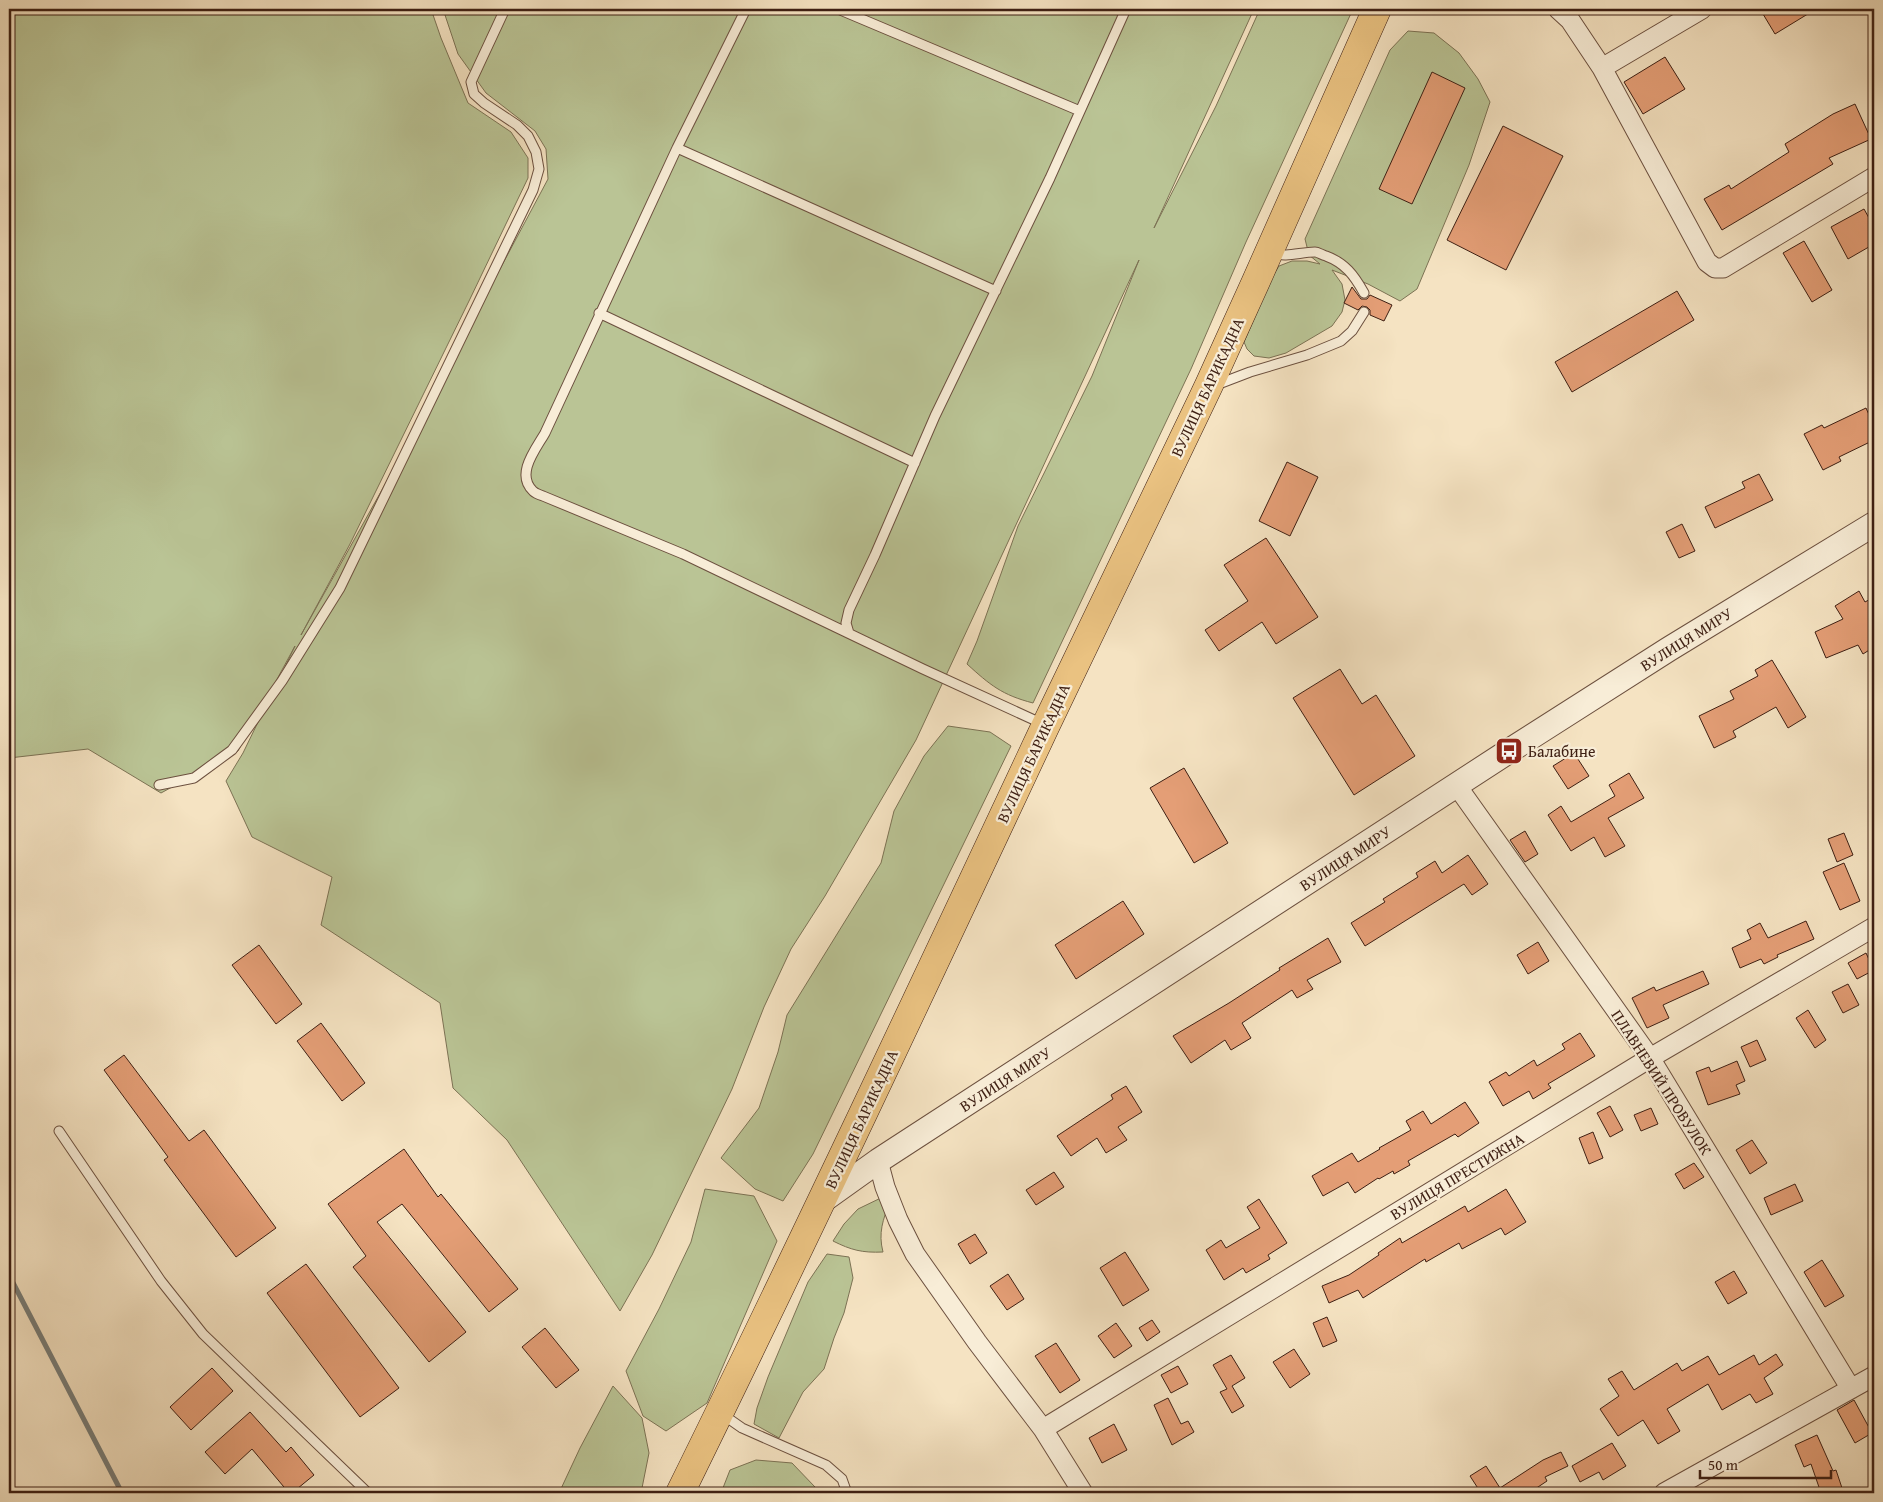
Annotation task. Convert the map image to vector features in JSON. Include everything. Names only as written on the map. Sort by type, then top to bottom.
[{"type":"main road","name":"ВУЛИЦЯ БАРИКАДНА","points":[[680,1493],[822,1201],[1046,725],[1207,389],[1377,9]]},
{"type":"street","points":[[1558,9],[1570,20],[1602,68],[1707,262],[1715,268],[1723,268],[1874,177]]},
{"type":"street","points":[[1602,68],[1702,9]]},
{"type":"street","name":"ВУЛИЦЯ МИРУ","points":[[822,1201],[878,1161],[1456,786],[1669,649],[1874,524]]},
{"type":"street","name":"ПЛАВНЕВИЙ ПРОВУЛОК","points":[[1456,786],[1650,1058],[1851,1389]]},
{"type":"street","name":"ВУЛИЦЯ ПРЕСТИЖНА","points":[[1043,1429],[1650,1058],[1874,927]]},
{"type":"street","points":[[878,1161],[885,1187],[898,1220],[916,1254],[978,1342],[1043,1429],[1083,1493]]},
{"type":"street","points":[[1664,1493],[1874,1376]]},
{"type":"lane","points":[[159,785],[194,778],[232,750],[282,681],[340,588],[533,190],[539,169],[536,152],[528,136],[517,125],[474,94],[471,82],[505,9]]},
{"type":"lane","points":[[746,9],[677,148],[599,313],[545,434],[525,470],[527,481],[532,491],[683,554],[849,634],[1046,725]]},
{"type":"lane","points":[[838,9],[1080,111]]},
{"type":"lane","points":[[849,634],[846,623],[849,610],[916,463],[935,416],[996,291],[1126,9]]},
{"type":"lane","points":[[677,148],[996,291]]},
{"type":"lane","points":[[1269,253],[1280,256],[1316,252],[1334,259],[1346,266],[1354,275],[1364,293]]},
{"type":"lane","points":[[1207,389],[1250,372],[1307,355],[1341,341],[1352,331],[1364,312]]},
{"type":"lane","points":[[599,313],[916,463]]},
{"type":"lane","points":[[60,1131],[161,1281],[203,1334],[368,1493]]},
{"type":"lane","points":[[720,1412],[742,1428],[826,1465],[842,1479],[847,1493]]},
{"type":"green space","points":[[9,9],[431,9],[468,103],[511,132],[528,158],[528,178],[350,544],[301,635],[383,488],[548,179],[546,149],[535,131],[486,93],[458,54],[443,9],[1254,9],[1154,228],[1216,106],[1260,9],[1353,9],[1246,242],[1191,369],[1033,703],[1005,693],[967,664],[1018,526],[1092,376],[1139,260],[916,740],[825,896],[791,949],[764,1007],[732,1089],[652,1255],[620,1311],[507,1140],[453,1088],[440,1003],[321,925],[332,877],[252,837],[226,781],[243,753],[295,646],[238,751],[161,793],[88,749],[9,758]]},
{"type":"green space","points":[[1408,31],[1434,33],[1459,53],[1478,79],[1490,102],[1469,165],[1417,289],[1400,301],[1368,284],[1332,270],[1342,284],[1345,300],[1342,312],[1332,326],[1286,353],[1269,358],[1254,356],[1247,349],[1244,342],[1271,279],[1279,266],[1292,261],[1307,261],[1320,264],[1309,255],[1305,239],[1390,50]]},
{"type":"green space","points":[[948,726],[990,732],[1011,746],[813,1154],[783,1201],[755,1189],[721,1158],[759,1108],[778,1052],[787,1015],[881,863],[894,811],[924,756]]},
{"type":"green space","points":[[705,1189],[754,1196],[777,1241],[707,1403],[666,1431],[643,1416],[626,1371],[659,1309],[691,1242]]},
{"type":"green space","points":[[887,1195],[890,1202],[882,1226],[883,1252],[857,1250],[833,1241],[844,1224],[858,1209]]},
{"type":"green space","points":[[827,1254],[849,1257],[853,1278],[844,1313],[824,1369],[803,1392],[779,1438],[754,1424],[757,1408],[808,1282]]},
{"type":"green space","points":[[613,1386],[642,1418],[649,1453],[641,1493],[559,1493],[580,1448]]},
{"type":"green space","points":[[756,1460],[792,1463],[815,1487],[815,1493],[721,1493],[730,1470]]},
{"type":"building","points":[[1760,9],[1816,9],[1775,34]]},
{"type":"building","points":[[1665,57],[1685,89],[1643,114],[1624,82]]},
{"type":"building","points":[[1432,72],[1465,88],[1412,204],[1379,189]]},
{"type":"building","points":[[1855,104],[1871,139],[1829,158],[1833,164],[1722,230],[1704,199],[1729,185],[1731,189],[1789,152],[1785,144],[1833,114]]},
{"type":"building","points":[[1503,126],[1563,156],[1506,270],[1447,240]]},
{"type":"building","points":[[1864,209],[1874,227],[1874,244],[1848,259],[1831,227]]},
{"type":"building","points":[[1804,241],[1832,290],[1812,302],[1783,253]]},
{"type":"building","points":[[1352,287],[1361,299],[1367,299],[1370,295],[1392,305],[1384,321],[1370,315],[1370,310],[1367,307],[1362,306],[1358,310],[1344,303]]},
{"type":"building","points":[[1677,291],[1694,320],[1572,392],[1555,362]]},
{"type":"building","points":[[1866,408],[1874,426],[1874,440],[1839,457],[1841,461],[1823,470],[1804,434],[1822,425],[1824,428]]},
{"type":"building","points":[[1287,462],[1318,477],[1290,536],[1259,521]]},
{"type":"building","points":[[1759,474],[1773,500],[1715,528],[1705,507],[1745,488],[1742,482]]},
{"type":"building","points":[[1682,524],[1695,551],[1679,558],[1666,532]]},
{"type":"building","points":[[1266,538],[1318,617],[1276,644],[1262,622],[1219,651],[1205,630],[1248,601],[1224,565]]},
{"type":"building","points":[[1859,591],[1865,602],[1874,597],[1874,647],[1863,654],[1858,645],[1826,658],[1815,632],[1843,619],[1835,606]]},
{"type":"building","points":[[1772,660],[1806,717],[1788,728],[1776,707],[1733,731],[1736,737],[1714,748],[1699,716],[1734,699],[1730,691],[1758,676],[1755,670]]},
{"type":"building","points":[[1340,669],[1362,704],[1376,695],[1415,756],[1354,795],[1293,698]]},
{"type":"building","points":[[1574,753],[1589,776],[1568,789],[1553,766]]},
{"type":"building","points":[[1184,768],[1228,843],[1194,863],[1150,788]]},
{"type":"building","points":[[1629,773],[1644,798],[1608,818],[1625,846],[1605,857],[1594,837],[1571,851],[1548,815],[1561,806],[1571,822],[1615,796],[1609,785]]},
{"type":"building","points":[[1525,831],[1538,854],[1525,862],[1510,840]]},
{"type":"building","points":[[1844,833],[1853,855],[1837,862],[1828,839]]},
{"type":"building","points":[[1468,855],[1488,884],[1472,895],[1464,884],[1365,946],[1351,923],[1385,902],[1383,899],[1418,877],[1416,873],[1435,861],[1442,873]]},
{"type":"building","points":[[1844,863],[1860,901],[1840,910],[1823,872]]},
{"type":"building","points":[[1123,901],[1144,934],[1076,979],[1055,945]]},
{"type":"building","points":[[1806,921],[1814,939],[1777,955],[1778,957],[1764,964],[1761,959],[1740,968],[1732,948],[1751,939],[1747,930],[1760,923],[1768,938]]},
{"type":"building","points":[[1328,938],[1341,962],[1307,980],[1313,989],[1297,998],[1292,990],[1242,1023],[1251,1038],[1231,1050],[1225,1040],[1191,1063],[1173,1036],[1229,1003],[1280,970],[1279,968]]},
{"type":"building","points":[[1538,942],[1549,961],[1528,974],[1517,955]]},
{"type":"building","points":[[259,945],[302,1004],[276,1024],[232,965]]},
{"type":"building","points":[[1866,953],[1874,970],[1857,979],[1848,963]]},
{"type":"building","points":[[1703,971],[1709,984],[1663,1005],[1669,1018],[1647,1028],[1632,998],[1654,987],[1656,991]]},
{"type":"building","points":[[1848,984],[1859,1005],[1843,1013],[1832,992]]},
{"type":"building","points":[[1808,1010],[1826,1040],[1815,1048],[1796,1018]]},
{"type":"building","points":[[321,1023],[365,1083],[342,1101],[297,1041]]},
{"type":"building","points":[[1580,1033],[1595,1056],[1548,1084],[1551,1088],[1533,1099],[1529,1091],[1503,1106],[1489,1082],[1506,1072],[1509,1076],[1534,1060],[1537,1066],[1565,1049],[1562,1044]]},
{"type":"building","points":[[1757,1040],[1766,1060],[1750,1067],[1741,1047]]},
{"type":"building","points":[[124,1055],[189,1141],[204,1130],[276,1228],[236,1257],[164,1160],[168,1157],[104,1070]]},
{"type":"building","points":[[1737,1061],[1745,1081],[1736,1085],[1740,1094],[1708,1105],[1696,1072],[1709,1067],[1711,1072]]},
{"type":"building","points":[[1126,1086],[1142,1112],[1118,1127],[1127,1140],[1106,1153],[1097,1138],[1071,1156],[1057,1136],[1113,1099],[1111,1095]]},
{"type":"building","points":[[1465,1102],[1479,1123],[1458,1137],[1455,1134],[1408,1161],[1410,1165],[1394,1174],[1393,1171],[1378,1178],[1355,1193],[1348,1182],[1323,1196],[1312,1176],[1352,1153],[1358,1162],[1411,1130],[1406,1121],[1423,1111],[1431,1124]]},
{"type":"building","points":[[1610,1106],[1623,1130],[1610,1137],[1597,1113]]},
{"type":"building","points":[[1651,1108],[1658,1124],[1641,1131],[1634,1115]]},
{"type":"building","points":[[1593,1132],[1603,1158],[1589,1164],[1579,1138]]},
{"type":"building","points":[[1752,1140],[1767,1163],[1750,1174],[1736,1150]]},
{"type":"building","points":[[404,1149],[438,1197],[441,1194],[518,1289],[489,1312],[402,1204],[377,1222],[466,1332],[429,1362],[353,1267],[366,1256],[328,1204]]},
{"type":"building","points":[[1694,1163],[1704,1177],[1684,1189],[1675,1174]]},
{"type":"building","points":[[1054,1172],[1064,1187],[1036,1205],[1026,1190]]},
{"type":"building","points":[[1795,1184],[1803,1201],[1771,1215],[1764,1198]]},
{"type":"building","points":[[1506,1189],[1526,1222],[1505,1235],[1501,1228],[1462,1249],[1459,1243],[1426,1262],[1425,1259],[1363,1298],[1358,1290],[1329,1303],[1322,1286],[1349,1275],[1400,1238],[1402,1243],[1465,1206],[1468,1212]]},
{"type":"building","points":[[1259,1199],[1287,1243],[1268,1255],[1270,1259],[1246,1273],[1243,1268],[1224,1280],[1206,1250],[1221,1240],[1226,1248],[1260,1228],[1247,1207]]},
{"type":"building","points":[[975,1234],[987,1253],[970,1264],[958,1244]]},
{"type":"building","points":[[1125,1252],[1149,1290],[1123,1306],[1100,1268]]},
{"type":"building","points":[[1822,1260],[1844,1296],[1825,1307],[1804,1272]]},
{"type":"building","points":[[306,1264],[399,1388],[360,1417],[267,1293]]},
{"type":"building","points":[[1734,1271],[1747,1293],[1728,1304],[1715,1282]]},
{"type":"building","points":[[1008,1274],[1024,1299],[1007,1310],[990,1286]]},
{"type":"building","points":[[1327,1317],[1337,1341],[1323,1347],[1313,1323]]},
{"type":"building","points":[[1152,1320],[1160,1332],[1147,1341],[1139,1328]]},
{"type":"building","points":[[1116,1323],[1132,1346],[1114,1358],[1098,1336]]},
{"type":"building","points":[[545,1328],[579,1370],[556,1388],[522,1347]]},
{"type":"building","points":[[1056,1343],[1080,1380],[1060,1393],[1035,1356]]},
{"type":"building","points":[[1294,1349],[1310,1374],[1290,1388],[1273,1362]]},
{"type":"building","points":[[1776,1354],[1783,1365],[1764,1378],[1773,1394],[1756,1403],[1750,1394],[1722,1410],[1708,1384],[1667,1409],[1680,1431],[1658,1444],[1643,1420],[1618,1436],[1600,1409],[1619,1396],[1608,1379],[1622,1371],[1634,1390],[1677,1363],[1682,1371],[1708,1356],[1719,1375],[1754,1355],[1759,1365]]},
{"type":"building","points":[[1231,1355],[1245,1378],[1232,1386],[1244,1406],[1232,1413],[1220,1392],[1227,1389],[1213,1365]]},
{"type":"building","points":[[1178,1366],[1188,1384],[1171,1393],[1161,1375]]},
{"type":"building","points":[[212,1368],[233,1391],[191,1430],[170,1407]]},
{"type":"building","points":[[1168,1398],[1181,1424],[1188,1421],[1194,1432],[1172,1445],[1154,1405]]},
{"type":"building","points":[[1854,1400],[1872,1433],[1855,1443],[1837,1410]]},
{"type":"building","points":[[250,1412],[286,1452],[291,1447],[314,1475],[292,1493],[289,1493],[252,1449],[225,1474],[205,1452]]},
{"type":"building","points":[[1114,1424],[1127,1450],[1102,1463],[1089,1438]]},
{"type":"building","points":[[1817,1435],[1833,1471],[1836,1470],[1842,1488],[1826,1493],[1821,1493],[1811,1464],[1804,1467],[1795,1445]]},
{"type":"building","points":[[1612,1443],[1626,1466],[1603,1480],[1599,1472],[1580,1482],[1572,1466]]},
{"type":"building","points":[[1561,1452],[1568,1466],[1545,1477],[1547,1481],[1529,1493],[1481,1493],[1470,1476],[1486,1466],[1500,1488],[1543,1460]]},
{"type":"waterway","points":[[9,1275],[122,1493]]},
{"type":"place","name":"Балабине","points":[[1509,751]]}]
